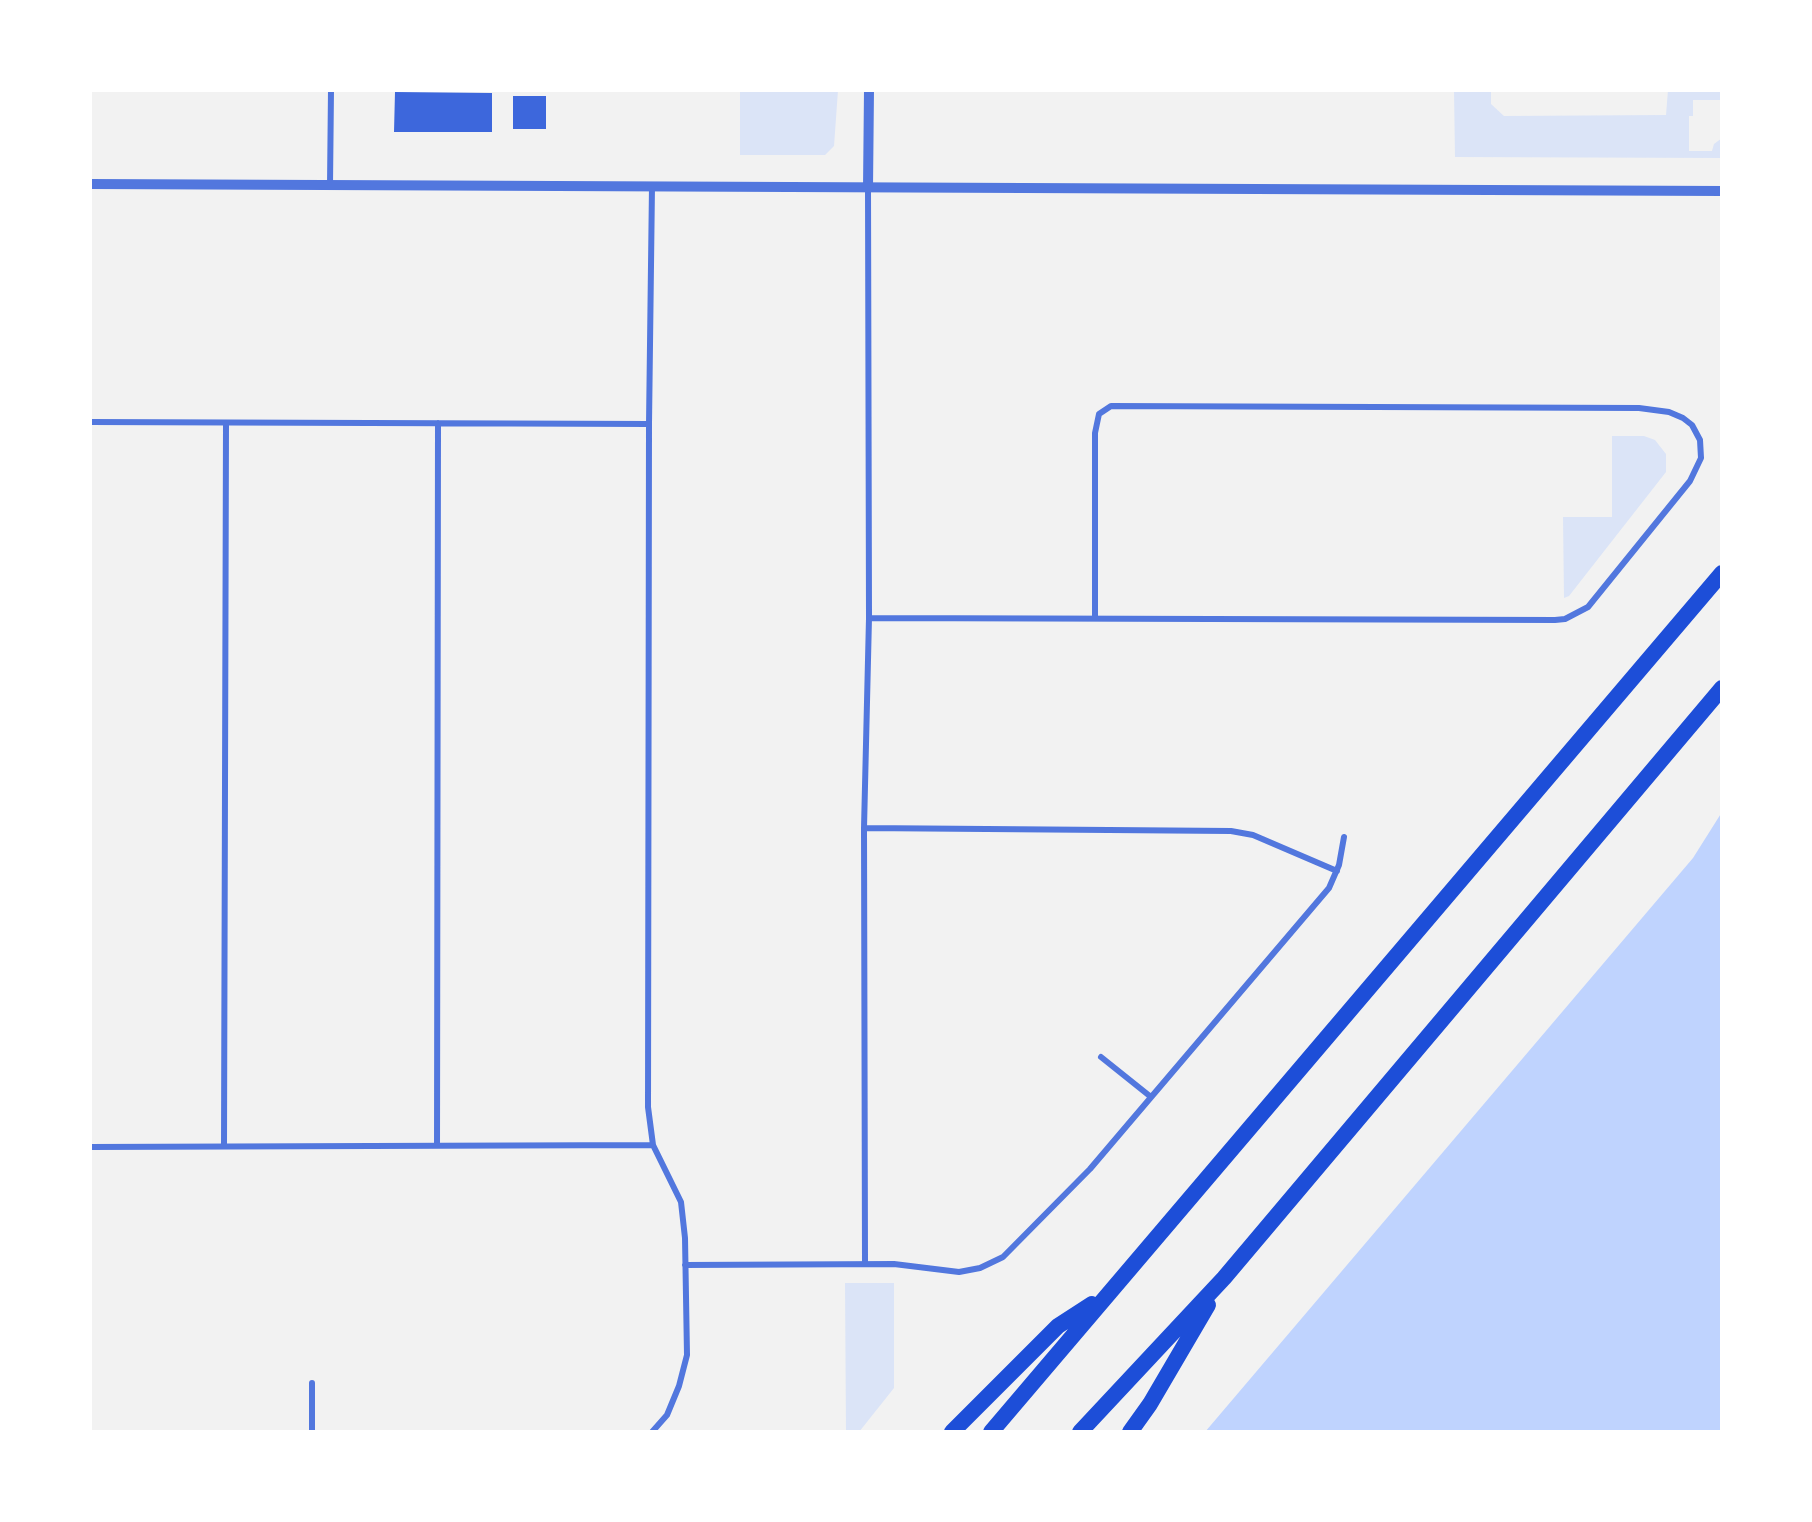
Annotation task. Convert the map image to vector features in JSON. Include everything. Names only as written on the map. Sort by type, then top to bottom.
[{"type":"highway","points":[[991,1432],[1722,573]]},
{"type":"highway","points":[[1080,1432],[1224,1278],[1722,688]]},
{"type":"highway","points":[[1130,1432],[1150,1404],[1224,1278]]},
{"type":"highway","points":[[952,1432],[1058,1326],[1106,1296]]},
{"type":"street","points":[[330,185],[331,90]]},
{"type":"street","points":[[865,1264],[864,828],[869,618],[869,90]]},
{"type":"street","points":[[90,184],[1722,191]]},
{"type":"street","points":[[652,186],[649,424],[648,1107],[653,1145],[681,1202],[687,1355],[679,1386],[667,1415],[652,1432]]},
{"type":"street","points":[[869,618],[1555,620],[1574,616],[1588,607],[1690,481],[1701,458],[1698,433],[1683,418],[1670,412],[1639,408],[1111,406],[1099,414],[1095,433],[1095,618]]},
{"type":"street","points":[[90,422],[649,424]]},
{"type":"street","points":[[224,1146],[226,423]]},
{"type":"street","points":[[437,1146],[438,423]]},
{"type":"street","points":[[864,828],[1231,831],[1253,835],[1337,871]]},
{"type":"street","points":[[685,1265],[894,1264],[959,1272],[980,1268],[1003,1257],[1090,1169],[1329,888],[1337,871],[1344,837]]},
{"type":"street","points":[[1101,1058],[1151,1097]]},
{"type":"street","points":[[90,1147],[653,1145]]},
{"type":"street","points":[[312,1383],[312,1432]]},
{"type":"shaded area","points":[[740,90],[838,90],[834,146],[825,155],[740,155]]},
{"type":"shaded area","points":[[1454,90],[1491,90],[1491,104],[1504,116],[1666,115],[1668,90],[1722,90],[1722,100],[1693,100],[1693,116],[1689,116],[1689,151],[1712,151],[1714,144],[1722,138],[1722,158],[1455,157]]},
{"type":"shaded area","points":[[1612,436],[1644,436],[1655,440],[1666,454],[1666,472],[1569,596],[1564,598],[1563,517],[1612,517]]},
{"type":"shaded area","points":[[845,1283],[894,1283],[894,1388],[859,1432],[846,1432]]},
{"type":"water","points":[[1722,812],[1722,1432],[1205,1432],[1693,858]]},
{"type":"building","points":[[395,92],[492,93],[492,132],[394,132]]},
{"type":"building","points":[[513,96],[546,96],[546,129],[513,129]]}]
